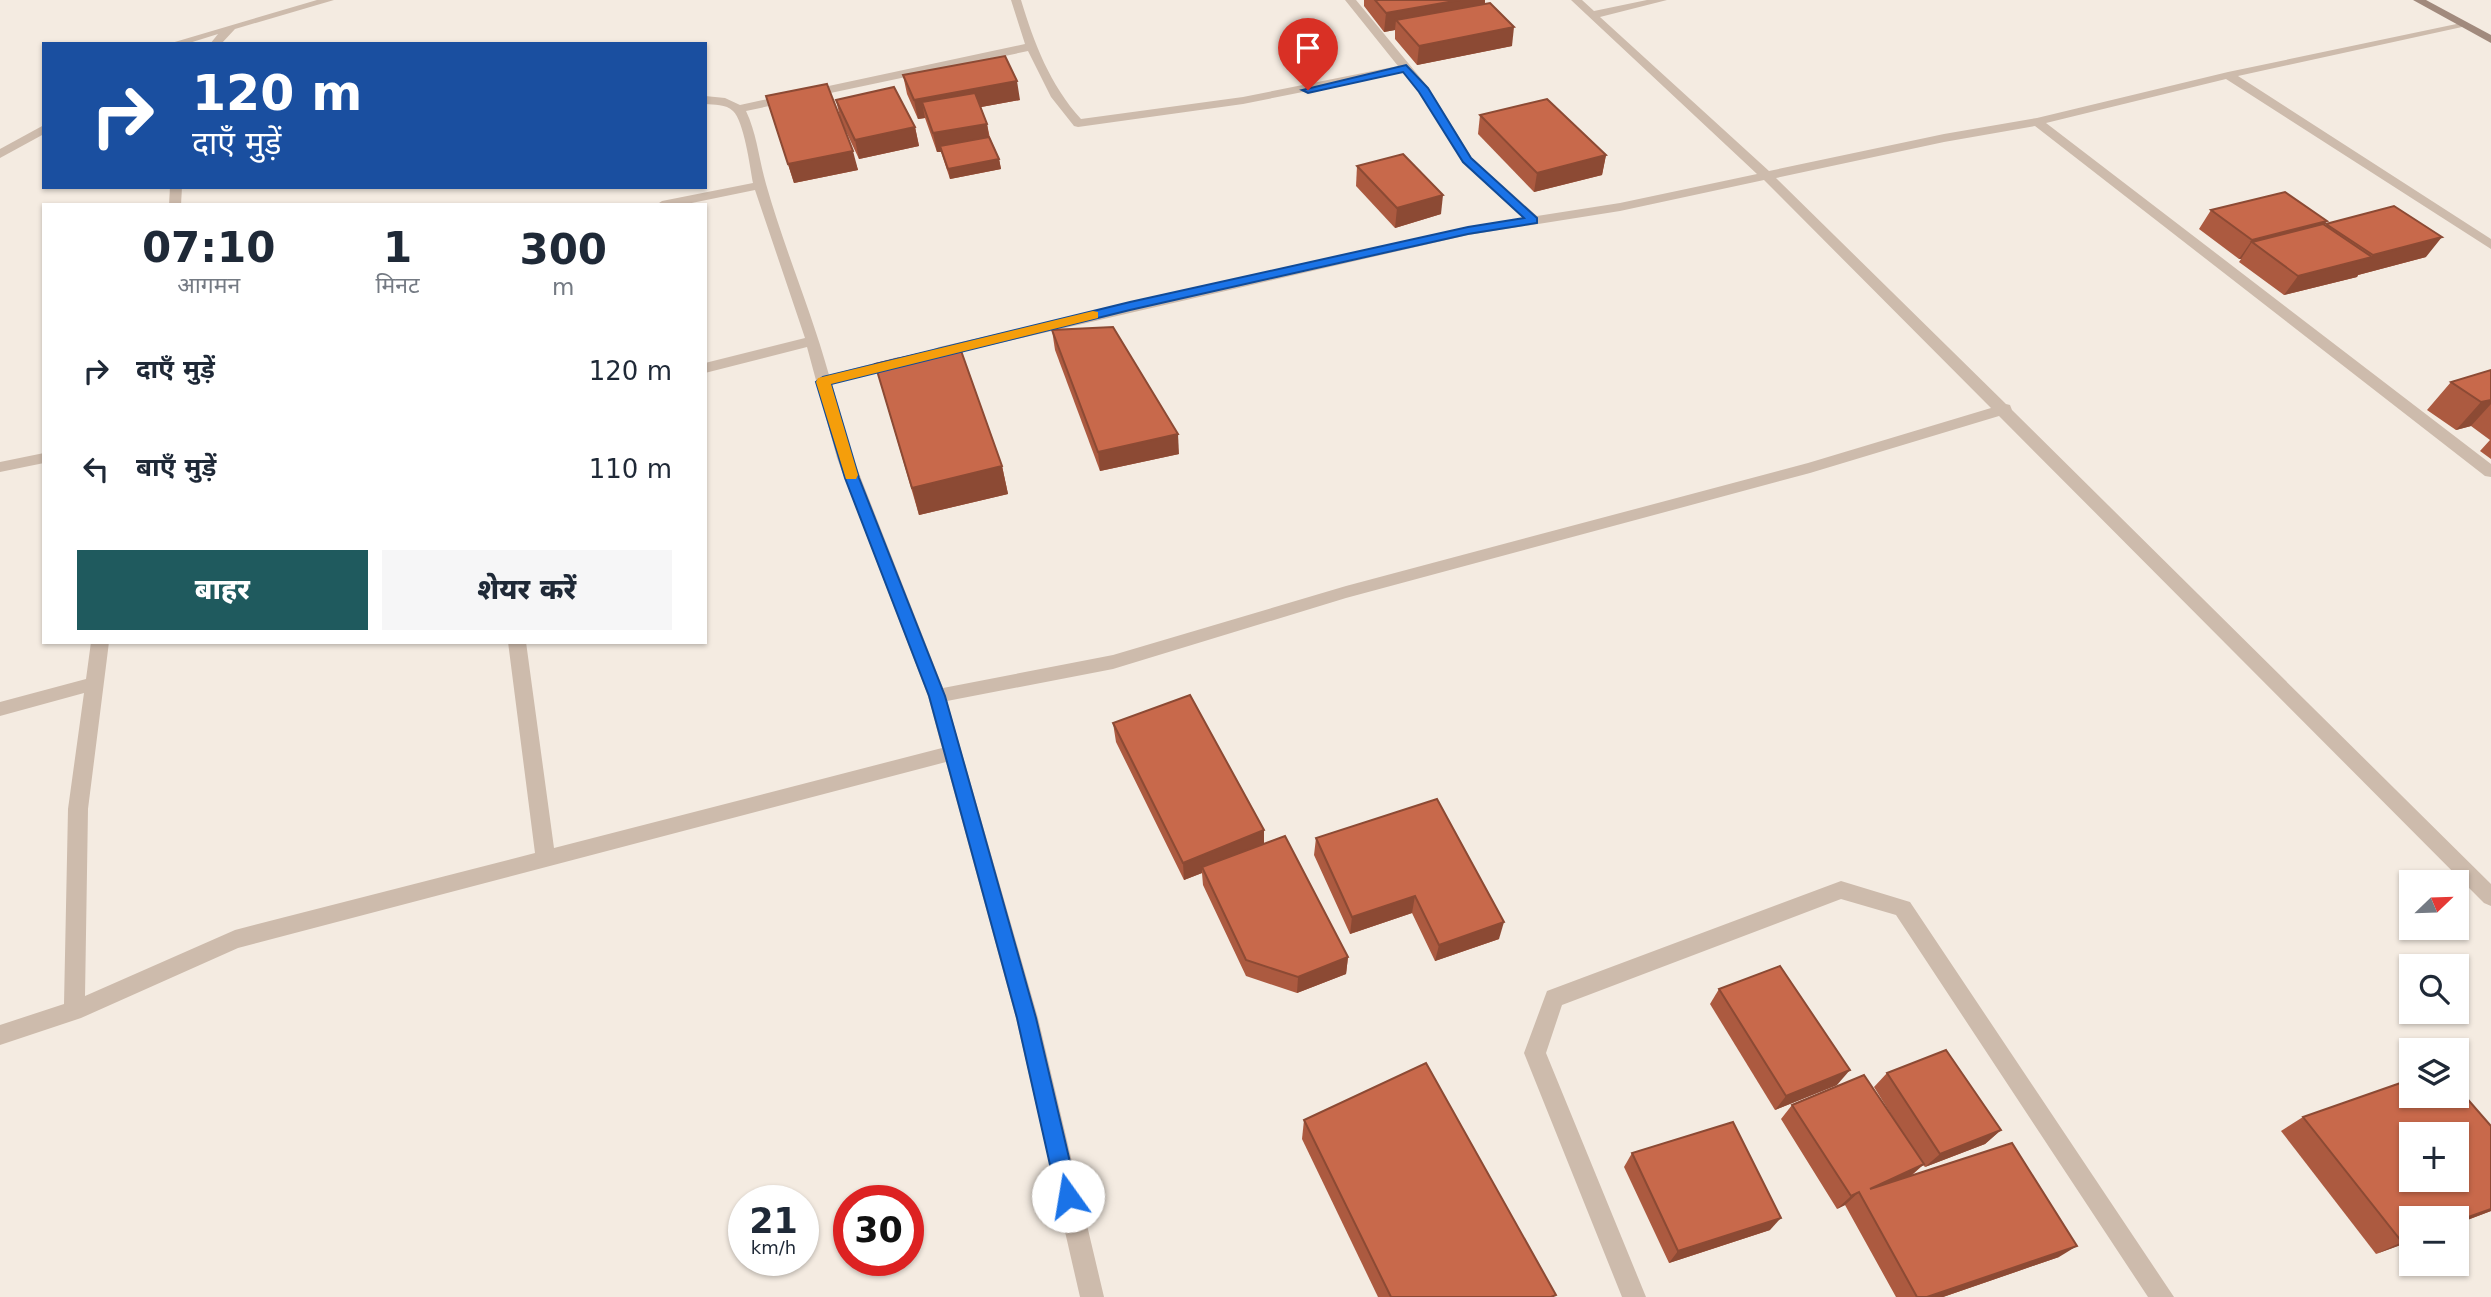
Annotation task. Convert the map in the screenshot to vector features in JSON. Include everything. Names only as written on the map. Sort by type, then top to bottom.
[{"type":"street","points":[[180,42],[329,0]]},
{"type":"street","points":[[1016,0],[1033,47],[1062,107],[1078,123],[1180,112],[1264,98],[1406,68]]},
{"type":"street","points":[[1350,0],[1424,90],[1467,160],[1533,220]]},
{"type":"street","points":[[1576,0],[1765,174],[2005,409],[2491,897]]},
{"type":"street","points":[[1592,15],[1662,0]]},
{"type":"street","points":[[2417,0],[2491,40]]},
{"type":"street","points":[[823,382],[1312,265],[1468,231],[1620,207],[1765,174],[2037,122],[2228,75],[2462,24]]},
{"type":"street","points":[[217,42],[231,27]]},
{"type":"street","points":[[739,109],[1033,47]]},
{"type":"street","points":[[2228,75],[2491,245]]},
{"type":"street","points":[[707,100],[725,102],[739,109],[746,124],[760,185],[812,341],[852,478],[937,696],[1027,1018],[1091,1297]]},
{"type":"street","points":[[2037,122],[2491,472]]},
{"type":"street","points":[[0,154],[42,130]]},
{"type":"street","points":[[672,203],[760,185]]},
{"type":"street","points":[[707,367],[812,341]]},
{"type":"street","points":[[937,696],[1113,662],[1346,593],[1810,468],[2005,409]]},
{"type":"street","points":[[0,467],[42,457]]},
{"type":"street","points":[[74,1011],[78,809],[100,644]]},
{"type":"street","points":[[517,644],[545,857]]},
{"type":"street","points":[[0,709],[93,684]]},
{"type":"street","points":[[0,1035],[74,1011],[235,939],[953,753]]},
{"type":"street","points":[[1634,1297],[1535,1053],[1554,998],[1841,890],[1903,908],[2162,1297]]},
{"type":"building","points":[[1375,0],[1460,0],[1386,13]]},
{"type":"building","points":[[1490,3],[1514,27],[1419,46],[1396,20]]},
{"type":"building","points":[[1005,56],[1017,81],[914,100],[903,75]]},
{"type":"building","points":[[827,84],[853,151],[788,164],[766,96]]},
{"type":"building","points":[[894,87],[915,127],[855,140],[836,100]]},
{"type":"building","points":[[975,93],[987,124],[933,133],[922,102]]},
{"type":"building","points":[[1547,99],[1606,155],[1537,173],[1480,115]]},
{"type":"building","points":[[989,137],[999,159],[948,169],[940,146]]},
{"type":"building","points":[[1403,154],[1443,195],[1397,208],[1357,166]]},
{"type":"building","points":[[2285,192],[2327,221],[2252,240],[2211,210]]},
{"type":"building","points":[[2394,206],[2442,237],[2373,255],[2326,224]]},
{"type":"building","points":[[2323,224],[2372,257],[2298,276],[2252,242]]},
{"type":"building","points":[[1113,327],[1178,434],[1098,452],[1052,330]]},
{"type":"building","points":[[959,345],[1002,466],[912,488],[875,364]]},
{"type":"building","points":[[2491,370],[2491,400],[2481,402],[2451,382]]},
{"type":"building","points":[[1190,695],[1264,830],[1183,863],[1113,723]]},
{"type":"building","points":[[1437,799],[1504,922],[1439,945],[1415,896],[1352,917],[1316,838]]},
{"type":"building","points":[[1285,836],[1348,957],[1298,977],[1246,960],[1202,867]]},
{"type":"building","points":[[1780,966],[1850,1070],[1786,1096],[1719,989]]},
{"type":"building","points":[[1946,1050],[2001,1130],[1940,1154],[1887,1073]]},
{"type":"building","points":[[1426,1063],[1556,1295],[1391,1297],[1304,1120]]},
{"type":"building","points":[[1864,1075],[1924,1164],[1870,1189],[2012,1143],[2077,1246],[1927,1297],[1917,1297],[1859,1192],[1851,1196],[1792,1105]]},
{"type":"building","points":[[2399,1084],[2399,1108],[2469,1108],[2469,1101],[2491,1126],[2491,1209],[2469,1217],[2469,1206],[2399,1206],[2399,1238],[2303,1117]]},
{"type":"building","points":[[1733,1122],[1781,1218],[1678,1251],[1632,1153]]},
{"type":"slow traffic","points":[[851,475],[823,382],[1093,315]]},
{"type":"route","points":[[1068,1196],[1027,1018],[937,696],[852,478],[823,382],[1130,306],[1468,231],[1533,220],[1467,160],[1424,90],[1406,68],[1308,90]]}]
